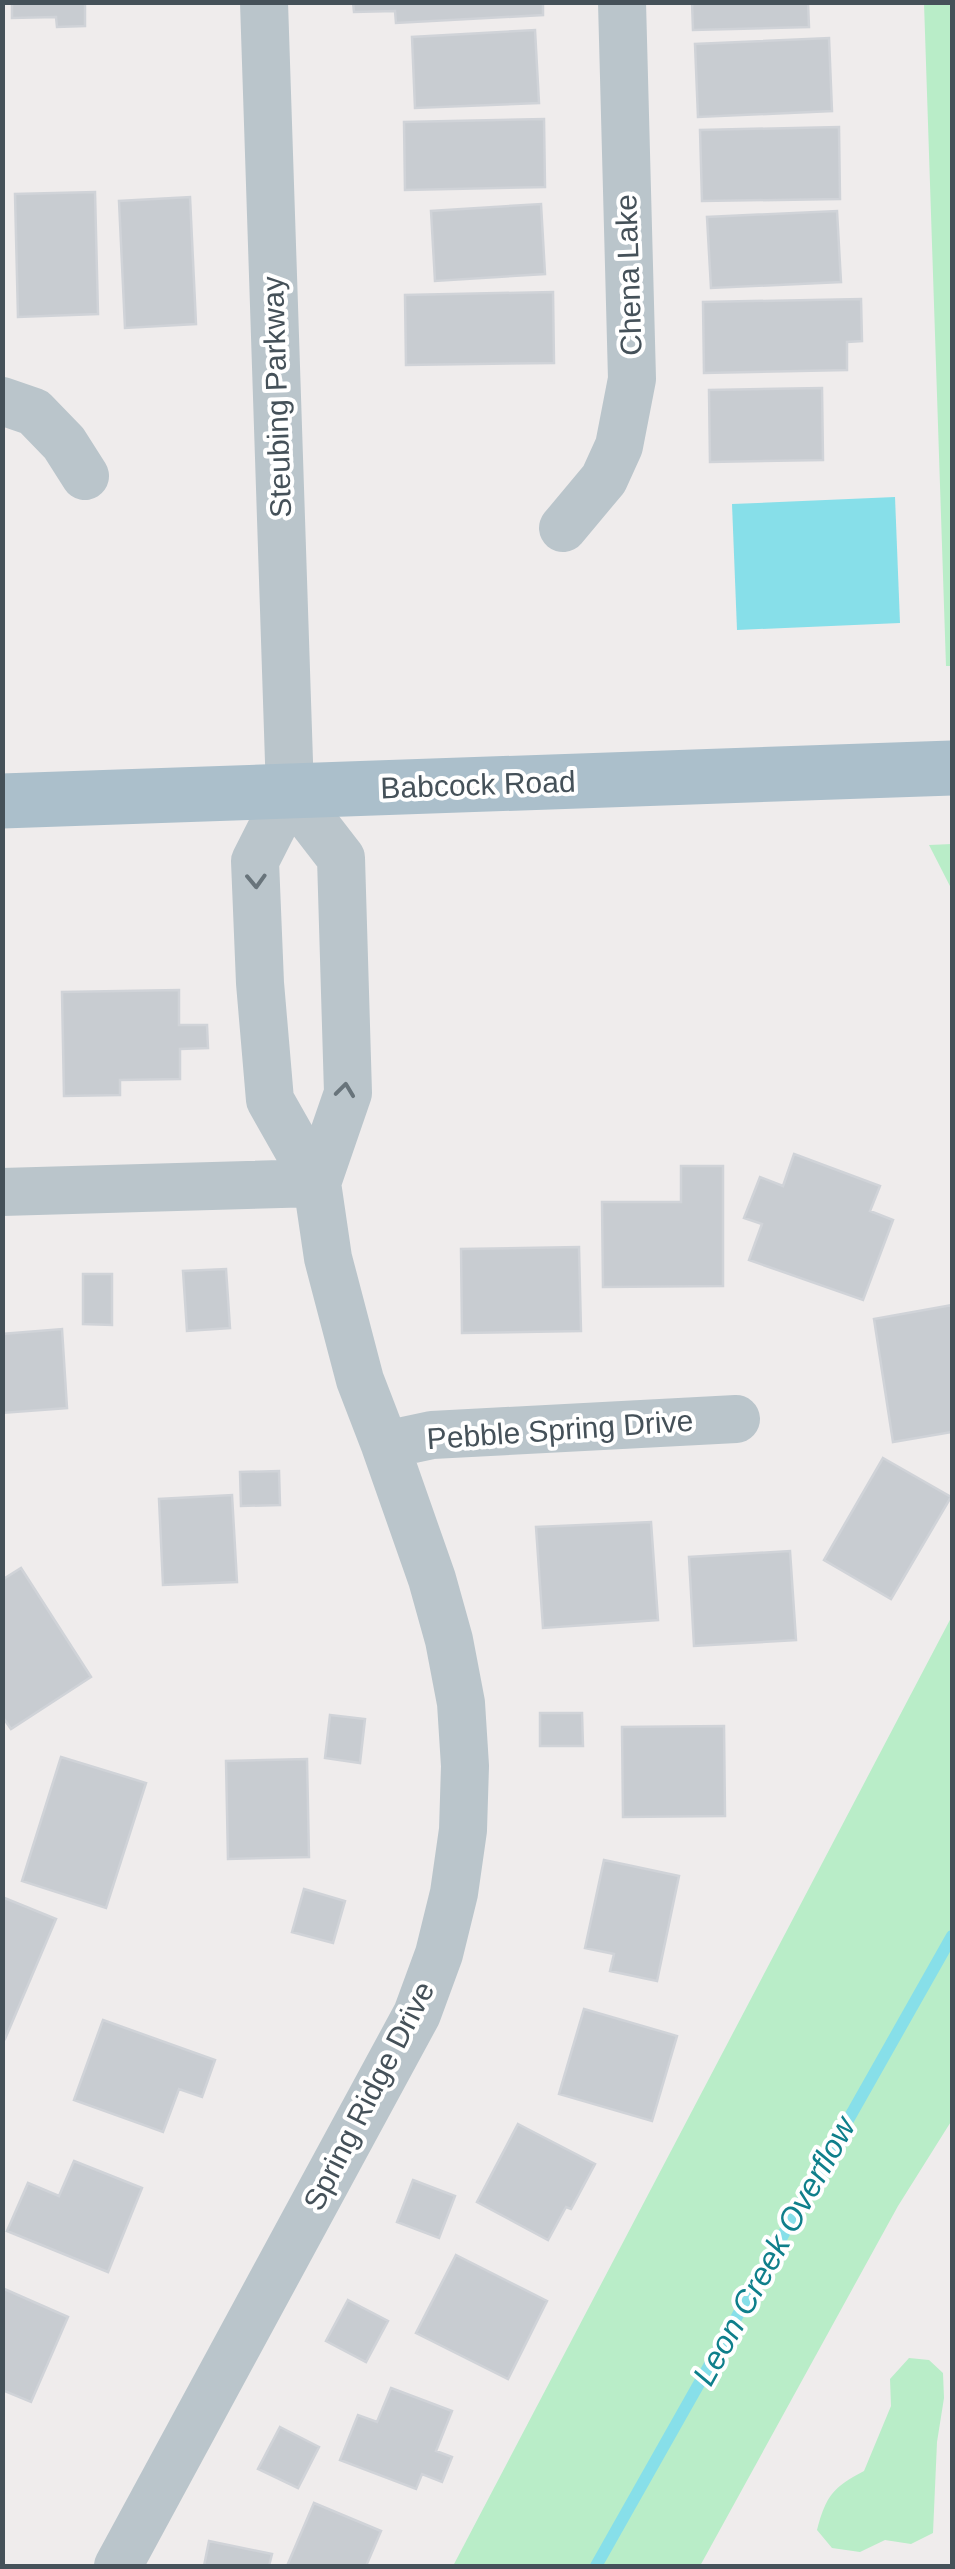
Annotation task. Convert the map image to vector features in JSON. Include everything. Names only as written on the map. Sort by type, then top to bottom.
[{"type":"main road","name":"Babcock Road","points":[[2,801],[952,768]]},
{"type":"street","name":"Steubing Parkway","points":[[264,2],[290,792]]},
{"type":"street","name":"Chena Lake","points":[[562,528],[604,478],[619,446],[632,378],[622,2]]},
{"type":"street","points":[[2,401],[34,412],[64,443],[84,476]]},
{"type":"street","name":"Spring Ridge Drive","points":[[118,2566],[417,2014],[439,1954],[454,1892],[462,1830],[465,1766],[449,1640],[432,1579],[360,1380],[328,1258],[317,1183],[270,1100],[255,862],[290,792],[342,858],[348,1093],[317,1183]]},
{"type":"street","points":[[2,1192],[317,1183]]},
{"type":"street","name":"Pebble Spring Drive","points":[[385,1445],[432,1435],[736,1419]]},
{"type":"green space","points":[[924,3],[952,3],[952,666],[946,666]]},
{"type":"green space","points":[[952,844],[952,890],[929,845]]},
{"type":"green space","points":[[952,1616],[952,2120],[898,2206],[700,2566],[453,2566]]},
{"type":"green space","points":[[909,2358],[929,2360],[943,2373],[933,2533],[911,2544],[885,2540],[860,2552],[832,2548],[817,2530],[824,2509],[838,2488],[864,2471],[891,2406],[890,2379]]},
{"type":"water","points":[[895,497],[900,623],[737,630],[732,504]]},
{"type":"building","points":[[12,2],[85,2],[85,26],[57,27],[56,17],[12,18]]},
{"type":"building","points":[[353,2],[543,2],[543,15],[396,23],[395,11],[354,12]]},
{"type":"building","points":[[692,2],[808,2],[809,27],[693,30]]},
{"type":"building","points":[[535,30],[539,103],[415,108],[412,37]]},
{"type":"building","points":[[829,38],[832,111],[698,117],[695,44]]},
{"type":"building","points":[[544,119],[545,187],[405,190],[404,122]]},
{"type":"building","points":[[839,127],[840,199],[702,201],[700,130]]},
{"type":"building","points":[[95,192],[98,314],[18,317],[15,194]]},
{"type":"building","points":[[190,197],[196,324],[125,328],[119,201]]},
{"type":"building","points":[[541,204],[545,274],[435,281],[431,211]]},
{"type":"building","points":[[837,211],[841,282],[711,288],[707,217]]},
{"type":"building","points":[[553,292],[554,363],[406,365],[405,295]]},
{"type":"building","points":[[861,299],[862,341],[847,342],[847,370],[704,373],[703,302]]},
{"type":"building","points":[[822,388],[823,460],[710,462],[709,390]]},
{"type":"building","points":[[179,990],[179,1025],[207,1025],[208,1048],[180,1049],[180,1079],[120,1080],[120,1095],[64,1096],[62,992]]},
{"type":"building","points":[[794,1154],[880,1186],[870,1211],[893,1220],[863,1300],[749,1260],[762,1224],[744,1218],[760,1177],[783,1186]]},
{"type":"building","points":[[681,1166],[723,1166],[723,1286],[603,1287],[602,1202],[681,1202]]},
{"type":"building","points":[[579,1247],[581,1331],[462,1333],[461,1249]]},
{"type":"building","points":[[226,1269],[230,1328],[187,1331],[183,1271]]},
{"type":"building","points":[[83,1274],[112,1274],[112,1325],[83,1324]]},
{"type":"building","points":[[952,1305],[952,1432],[893,1442],[874,1319]]},
{"type":"building","points":[[62,1329],[67,1408],[2,1413],[2,1334]]},
{"type":"building","points":[[883,1458],[951,1497],[891,1599],[824,1560]]},
{"type":"building","points":[[279,1471],[280,1505],[241,1506],[240,1472]]},
{"type":"building","points":[[232,1495],[237,1582],[163,1585],[159,1499]]},
{"type":"building","points":[[651,1522],[658,1620],[543,1628],[536,1527]]},
{"type":"building","points":[[790,1551],[796,1640],[694,1646],[689,1557]]},
{"type":"building","points":[[21,1568],[91,1677],[11,1729],[2,1716],[2,1580]]},
{"type":"building","points":[[540,1713],[582,1713],[583,1746],[540,1746]]},
{"type":"building","points":[[330,1715],[365,1719],[360,1763],[325,1758]]},
{"type":"building","points":[[724,1726],[725,1816],[623,1817],[622,1727]]},
{"type":"building","points":[[61,1757],[146,1783],[106,1908],[22,1881]]},
{"type":"building","points":[[307,1759],[309,1857],[228,1859],[226,1761]]},
{"type":"building","points":[[604,1860],[679,1876],[657,1981],[610,1971],[614,1954],[585,1948]]},
{"type":"building","points":[[304,1889],[345,1901],[333,1943],[292,1932]]},
{"type":"building","points":[[2,1897],[56,1919],[5,2039],[2,2038]]},
{"type":"building","points":[[584,2009],[677,2036],[652,2121],[559,2094]]},
{"type":"building","points":[[103,2020],[215,2060],[202,2097],[179,2089],[163,2132],[74,2100]]},
{"type":"building","points":[[518,2124],[595,2164],[571,2209],[566,2207],[548,2240],[477,2202]]},
{"type":"building","points":[[74,2161],[142,2188],[108,2272],[7,2231],[28,2183],[59,2196]]},
{"type":"building","points":[[413,2180],[455,2196],[439,2238],[397,2222]]},
{"type":"building","points":[[456,2255],[547,2301],[508,2379],[416,2333]]},
{"type":"building","points":[[2,2288],[68,2317],[31,2402],[2,2390]]},
{"type":"building","points":[[348,2300],[388,2321],[366,2362],[326,2341]]},
{"type":"building","points":[[391,2388],[452,2411],[436,2451],[452,2457],[442,2482],[422,2474],[416,2489],[340,2460],[358,2415],[377,2422]]},
{"type":"building","points":[[280,2427],[319,2447],[298,2488],[258,2469]]},
{"type":"building","points":[[314,2503],[381,2531],[366,2566],[287,2566]]},
{"type":"building","points":[[209,2541],[272,2554],[269,2566],[204,2566]]},
{"type":"waterway","name":"Leon Creek Overflow","points":[[596,2566],[952,1936]]}]
